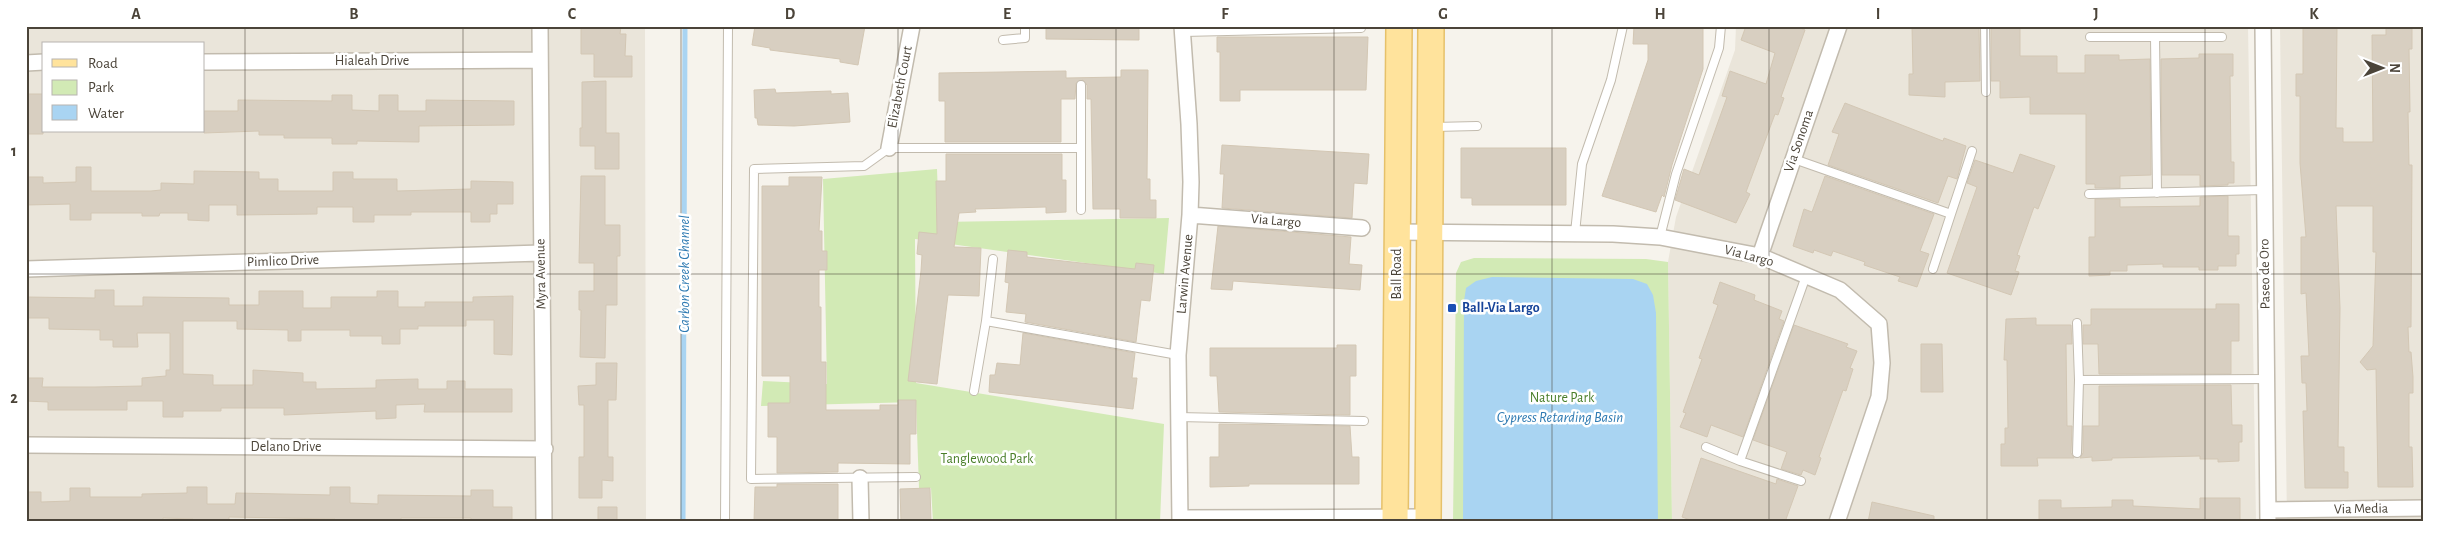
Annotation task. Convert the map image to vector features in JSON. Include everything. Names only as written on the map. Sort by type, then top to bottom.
[{"type":"main road","name":"Ball Road","points":[[1395,519],[1399,26]]},
{"type":"main road","points":[[1428,519],[1431,26]]},
{"type":"street","name":"Myra Avenue","points":[[540,26],[541,253],[545,449],[544,522]]},
{"type":"street","name":"Elizabeth Court","points":[[888,148],[912,26]]},
{"type":"street","name":"Via Sonoma","points":[[1760,256],[1839,26]]},
{"type":"street","name":"Paseo de Oro","points":[[2263,26],[2268,516]]},
{"type":"street","name":"Larwin Avenue","points":[[1180,520],[1178,355],[1190,215],[1189,124],[1182,29]]},
{"type":"street","name":"Hialeah Drive","points":[[205,62],[539,60]]},
{"type":"street","points":[[26,62],[42,62]]},
{"type":"street","name":"Via Largo","points":[[1190,215],[1362,228]]},
{"type":"street","name":"Via Largo","points":[[1397,232],[1575,233],[1660,237],[1760,256],[1840,290],[1879,324],[1882,363],[1879,397],[1837,522]]},
{"type":"street","name":"Pimlico Drive","points":[[26,269],[541,253]]},
{"type":"street","name":"Delano Drive","points":[[26,445],[545,449]]},
{"type":"street","points":[[860,478],[861,522]]},
{"type":"street","name":"Via Media","points":[[2268,516],[2424,508]]},
{"type":"street","points":[[1180,520],[1428,519]]},
{"type":"lane","points":[[725,522],[728,26]]},
{"type":"lane","points":[[1003,40],[1025,38],[1024,26]]},
{"type":"lane","points":[[1182,29],[1361,28],[1361,26]]},
{"type":"lane","points":[[1575,233],[1582,164],[1611,80],[1623,26]]},
{"type":"lane","points":[[1660,237],[1676,174],[1719,48],[1721,26]]},
{"type":"lane","points":[[1985,26],[1986,92]]},
{"type":"lane","points":[[2090,37],[2222,37]]},
{"type":"lane","points":[[2155,37],[2157,193]]},
{"type":"lane","points":[[1081,85],[1081,210]]},
{"type":"lane","points":[[1431,128],[1477,126]]},
{"type":"lane","points":[[916,477],[751,479],[754,169],[864,166],[888,148],[1081,148]]},
{"type":"lane","points":[[1933,269],[1972,151]]},
{"type":"lane","points":[[1794,159],[1951,214]]},
{"type":"lane","points":[[2089,194],[2264,190]]},
{"type":"lane","points":[[974,391],[986,321],[993,259]]},
{"type":"lane","points":[[1740,460],[1806,276]]},
{"type":"lane","points":[[986,321],[1178,355]]},
{"type":"lane","points":[[2077,323],[2077,453]]},
{"type":"lane","points":[[2078,380],[2266,379]]},
{"type":"lane","points":[[1178,417],[1364,421]]},
{"type":"lane","points":[[1706,447],[1801,481]]},
{"type":"shaded area","points":[[26,26],[645,26],[646,522],[26,522]]},
{"type":"shaded area","points":[[1736,26],[2248,26],[2256,522],[1672,522],[1668,262],[1676,217],[1735,50]]},
{"type":"shaded area","points":[[2280,26],[2424,26],[2424,522],[2287,522]]},
{"type":"green space","name":"Tanglewood Park","points":[[937,169],[939,222],[1169,218],[1164,274],[915,239],[916,383],[1164,424],[1160,522],[933,522],[931,488],[919,488],[916,402],[761,406],[763,381],[827,384],[823,179]]},
{"type":"green space","name":"Cypress Retarding Basin","points":[[1474,258],[1646,259],[1668,262],[1672,522],[1453,522],[1456,273],[1461,262]]},
{"type":"water","name":"Cypress Retarding Basin","points":[[1492,277],[1633,279],[1647,284],[1653,295],[1656,313],[1658,522],[1463,522],[1464,301],[1466,288],[1476,281]]},
{"type":"building","points":[[581,26],[621,26],[620,34],[626,34],[625,56],[632,56],[632,77],[594,77],[594,54],[581,54]]},
{"type":"building","points":[[755,26],[865,26],[858,65],[840,62],[840,59],[770,50],[770,48],[752,45]]},
{"type":"building","points":[[1046,26],[1139,26],[1139,40],[1046,39]]},
{"type":"building","points":[[1634,26],[1703,26],[1703,69],[1672,165],[1664,197],[1662,195],[1656,212],[1602,196],[1648,60],[1648,44],[1633,44]]},
{"type":"building","points":[[1746,26],[1796,26],[1805,30],[1781,97],[1784,98],[1778,115],[1775,114],[1746,192],[1750,194],[1736,223],[1675,200],[1684,169],[1699,175],[1727,97],[1722,96],[1730,71],[1766,84],[1775,53],[1741,40]]},
{"type":"building","points":[[1912,26],[1979,26],[1980,81],[1945,82],[1945,97],[1909,95],[1909,74],[1913,74]]},
{"type":"building","points":[[1991,26],[2020,26],[2020,56],[2057,56],[2057,73],[2085,73],[2085,55],[2119,55],[2119,60],[2150,59],[2151,175],[2120,176],[2120,188],[2095,188],[2095,184],[2086,184],[2086,114],[2030,114],[2030,97],[2000,98],[2000,81],[1991,81]]},
{"type":"building","points":[[2303,26],[2337,26],[2336,128],[2343,128],[2343,142],[2373,142],[2372,35],[2386,35],[2386,26],[2412,26],[2412,49],[2409,49],[2410,112],[2408,112],[2409,165],[2412,165],[2411,327],[2408,327],[2413,377],[2413,393],[2409,393],[2409,447],[2412,447],[2413,487],[2378,487],[2376,369],[2367,370],[2360,362],[2373,346],[2376,252],[2373,252],[2373,206],[2336,206],[2340,308],[2338,447],[2344,447],[2344,472],[2348,472],[2348,488],[2305,488],[2303,411],[2307,411],[2306,383],[2302,383],[2301,356],[2309,356],[2306,293],[2301,294],[2301,237],[2306,237],[2300,163],[2300,96],[2296,96],[2296,74],[2303,74]]},
{"type":"building","points":[[1217,37],[1368,37],[1366,90],[1240,90],[1240,101],[1220,101],[1220,52],[1217,52]]},
{"type":"building","points":[[2199,54],[2233,54],[2233,76],[2230,76],[2231,162],[2234,162],[2234,183],[2228,183],[2228,185],[2200,186],[2200,175],[2162,175],[2161,59],[2199,58]]},
{"type":"building","points":[[1121,70],[1148,70],[1147,179],[1150,179],[1150,200],[1156,200],[1156,218],[1120,218],[1120,209],[1093,209],[1091,99],[1087,99],[1087,85],[1083,80],[1076,83],[1075,99],[1061,99],[1061,142],[945,142],[945,101],[939,101],[939,73],[1066,71],[1066,78],[1121,77]]},
{"type":"building","points":[[606,81],[606,133],[619,133],[619,169],[595,169],[595,146],[580,146],[582,82]]},
{"type":"building","points":[[775,89],[776,93],[831,91],[831,94],[848,93],[850,122],[794,126],[758,125],[757,118],[755,118],[754,90]]},
{"type":"building","points":[[26,94],[42,94],[43,134],[26,134]]},
{"type":"building","points":[[332,95],[352,95],[352,110],[379,111],[379,95],[398,95],[398,111],[426,111],[426,100],[514,101],[514,125],[419,126],[419,142],[357,141],[357,144],[332,144],[332,138],[284,138],[284,135],[259,135],[259,131],[204,133],[205,111],[238,111],[238,100],[332,101]]},
{"type":"building","points":[[1845,103],[1943,141],[1944,138],[1966,146],[1957,179],[1948,176],[1938,203],[1828,165],[1839,134],[1832,132]]},
{"type":"building","points":[[1222,145],[1369,154],[1367,184],[1354,183],[1352,218],[1222,208],[1224,174],[1220,174]]},
{"type":"building","points":[[1461,148],[1566,148],[1566,205],[1472,205],[1472,198],[1461,198]]},
{"type":"building","points":[[946,154],[1062,154],[1062,180],[1066,180],[1066,212],[1046,213],[1046,207],[975,209],[976,212],[959,213],[954,247],[981,248],[979,296],[948,295],[937,384],[908,381],[921,271],[922,255],[917,254],[919,232],[937,234],[936,181],[946,181]]},
{"type":"building","points":[[2020,154],[2055,166],[2038,209],[2034,207],[2017,255],[2020,256],[2015,271],[2019,272],[2011,295],[1947,273],[1977,187],[1967,183],[1975,160],[2013,173]]},
{"type":"building","points":[[76,167],[91,167],[91,191],[151,191],[161,190],[161,183],[194,184],[194,171],[259,172],[259,179],[278,179],[278,191],[333,191],[333,172],[353,172],[353,179],[397,179],[397,191],[471,189],[471,181],[513,182],[513,204],[497,204],[497,214],[490,214],[490,222],[471,222],[471,212],[411,212],[411,215],[374,215],[374,222],[353,222],[353,207],[317,207],[317,214],[237,215],[237,205],[209,205],[209,221],[188,220],[188,213],[160,213],[159,216],[142,216],[142,213],[91,213],[91,220],[70,220],[70,204],[26,205],[26,177],[43,177],[43,183],[76,182]]},
{"type":"building","points":[[581,176],[605,176],[605,225],[620,225],[620,256],[617,256],[617,305],[606,305],[605,358],[580,357],[581,310],[579,310],[579,291],[594,291],[594,263],[579,263]]},
{"type":"building","points":[[1825,176],[1934,214],[1920,251],[1929,254],[1917,287],[1898,281],[1900,277],[1864,265],[1865,262],[1833,251],[1831,256],[1814,250],[1813,253],[1793,246],[1804,209],[1812,212]]},
{"type":"building","points":[[789,177],[822,177],[819,231],[822,231],[822,251],[827,251],[827,270],[819,270],[819,307],[821,307],[821,362],[826,362],[826,410],[880,410],[880,405],[898,405],[898,400],[916,400],[916,434],[910,434],[910,464],[838,463],[838,472],[777,473],[777,437],[768,437],[768,403],[790,403],[790,376],[762,376],[762,186],[789,186]]},
{"type":"building","points":[[2228,196],[2228,236],[2239,236],[2239,254],[2236,254],[2236,266],[2218,266],[2218,270],[2199,270],[2199,267],[2163,267],[2163,264],[2127,265],[2127,271],[2110,271],[2110,275],[2089,276],[2089,237],[2095,237],[2095,199],[2120,199],[2120,207],[2200,206],[2200,197]]},
{"type":"building","points":[[1218,226],[1351,237],[1349,264],[1362,265],[1360,290],[1233,281],[1232,290],[1211,289]]},
{"type":"building","points":[[1008,250],[1027,252],[1027,257],[1135,269],[1136,263],[1154,265],[1150,301],[1141,300],[1136,342],[1025,322],[1026,314],[1006,312],[1009,283],[1005,282]]},
{"type":"building","points":[[1720,282],[1755,295],[1754,300],[1782,311],[1779,319],[1784,321],[1743,437],[1711,425],[1707,437],[1680,427],[1686,413],[1683,412],[1702,359],[1699,358],[1718,305],[1713,303]]},
{"type":"building","points":[[95,290],[114,290],[114,306],[143,306],[143,297],[229,298],[229,305],[259,305],[259,291],[303,291],[303,308],[331,308],[331,297],[377,297],[377,291],[398,291],[398,307],[425,307],[425,302],[473,302],[473,297],[513,296],[512,355],[494,354],[494,320],[466,320],[466,326],[418,326],[418,329],[400,329],[400,344],[382,344],[382,336],[350,336],[350,330],[301,330],[301,341],[288,341],[288,330],[237,329],[237,321],[183,321],[183,374],[213,375],[213,385],[253,385],[253,370],[303,373],[303,382],[316,382],[316,389],[376,388],[376,380],[418,379],[418,389],[447,389],[447,381],[465,381],[465,389],[512,389],[512,412],[424,412],[425,404],[396,405],[396,418],[376,419],[376,411],[284,415],[284,408],[221,408],[221,411],[183,411],[183,417],[163,417],[163,401],[127,401],[127,410],[48,410],[48,402],[26,401],[26,378],[43,378],[42,387],[142,386],[142,378],[166,376],[166,370],[170,370],[170,333],[137,333],[138,347],[113,347],[113,340],[100,340],[100,330],[49,329],[49,318],[26,318],[26,297],[95,298]]},
{"type":"building","points":[[2216,304],[2239,304],[2239,341],[2231,341],[2231,374],[2099,374],[2098,344],[2083,344],[2083,325],[2091,325],[2091,309],[2216,309]]},
{"type":"building","points":[[2036,318],[2036,325],[2071,325],[2072,344],[2066,344],[2067,426],[2072,426],[2071,453],[2074,458],[2037,458],[2038,466],[2001,466],[2001,444],[2005,444],[2005,428],[2008,428],[2007,360],[2004,360],[2006,319]]},
{"type":"building","points":[[1794,325],[1848,344],[1846,347],[1857,351],[1850,368],[1853,369],[1846,391],[1843,390],[1819,457],[1821,458],[1815,475],[1803,470],[1801,475],[1781,469],[1787,452],[1753,440]]},
{"type":"building","points":[[1023,333],[1135,353],[1132,378],[1137,378],[1133,409],[989,392],[990,375],[995,375],[997,363],[1020,365]]},
{"type":"building","points":[[1921,344],[1942,344],[1943,392],[1921,392]]},
{"type":"building","points":[[1337,345],[1356,345],[1356,376],[1350,376],[1350,415],[1219,412],[1217,376],[1210,376],[1210,348],[1337,348]]},
{"type":"building","points":[[596,363],[617,363],[616,400],[608,400],[608,457],[613,457],[613,481],[602,480],[602,498],[579,498],[579,457],[584,457],[584,405],[579,405],[578,386],[596,385]]},
{"type":"building","points":[[2231,385],[2232,425],[2242,425],[2242,442],[2239,442],[2239,461],[2218,462],[2218,459],[2200,459],[2200,456],[2112,458],[2112,460],[2092,461],[2092,457],[2080,458],[2083,453],[2083,426],[2099,426],[2099,386]]},
{"type":"building","points":[[1219,424],[1350,426],[1352,457],[1359,457],[1359,484],[1249,484],[1249,486],[1210,487],[1210,457],[1219,457]]},
{"type":"building","points":[[1701,458],[1776,484],[1777,479],[1798,486],[1785,522],[1696,522],[1682,517]]},
{"type":"building","points":[[777,484],[838,484],[838,522],[754,522],[755,487],[777,487]]},
{"type":"building","points":[[187,487],[207,487],[207,504],[235,504],[236,493],[330,495],[330,487],[350,487],[350,503],[378,504],[378,495],[471,496],[471,490],[493,490],[493,507],[512,507],[512,522],[471,522],[471,518],[401,518],[401,522],[335,522],[335,519],[229,517],[229,522],[193,522],[193,519],[163,518],[163,522],[26,522],[26,492],[41,492],[41,502],[70,501],[70,488],[90,488],[90,497],[142,497],[142,494],[187,493]]},
{"type":"building","points":[[930,488],[931,522],[901,522],[900,489]]},
{"type":"building","points":[[2200,498],[2240,498],[2240,522],[2039,522],[2039,500],[2061,500],[2061,508],[2112,507],[2112,500],[2133,500],[2133,506],[2200,509]]},
{"type":"building","points":[[1872,502],[1934,516],[1934,522],[1868,522]]},
{"type":"building","points":[[598,507],[617,507],[617,522],[598,522]]},
{"type":"waterway","name":"Carbon Creek Channel","points":[[683,522],[685,26]]},
{"type":"place","name":"Ball-Via Largo","points":[[1452,308]]},
{"type":"park label","name":"Nature Park","points":[[1562,398]]}]
